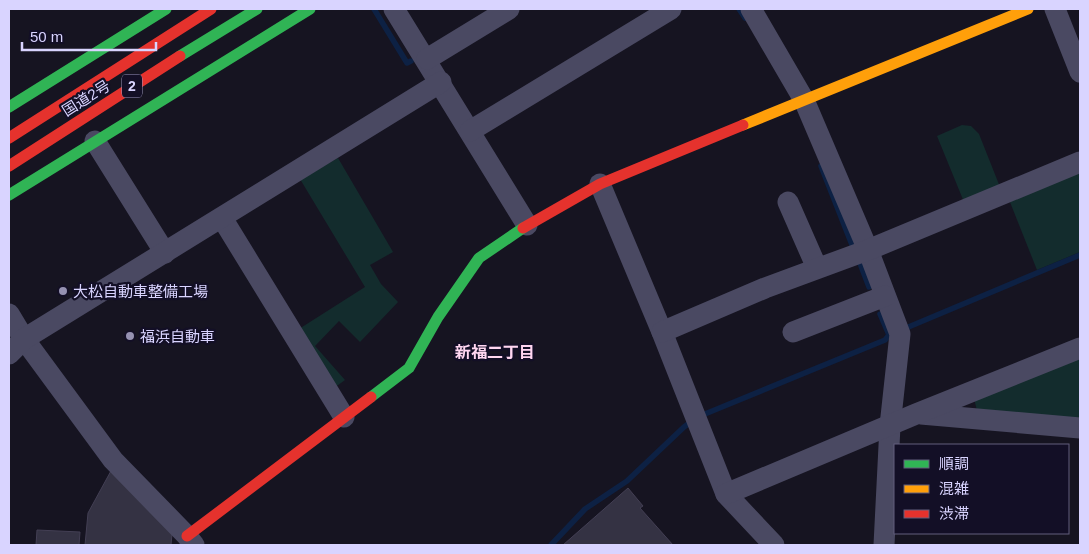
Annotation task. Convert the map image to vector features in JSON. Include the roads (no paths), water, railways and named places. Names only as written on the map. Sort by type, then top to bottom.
[{"type":"main road","points":[[9,107],[166,9]]},
{"type":"main road","name":"国道2号","points":[[9,138],[211,9]]},
{"type":"main road","name":"国道2号","points":[[9,166],[162,67],[257,9]]},
{"type":"main road","points":[[9,195],[310,9]]},
{"type":"main road","points":[[190,541],[344,417],[409,368],[438,317],[479,258],[527,225],[600,184],[1028,9]]},
{"type":"street","points":[[394,9],[427,59],[527,225]]},
{"type":"street","points":[[427,59],[509,9]]},
{"type":"street","points":[[470,131],[671,9]]},
{"type":"street","points":[[751,9],[804,100],[860,253],[885,296],[900,334],[890,426],[884,545]]},
{"type":"street","points":[[1055,9],[1080,72]]},
{"type":"street","points":[[16,347],[440,82]]},
{"type":"street","points":[[95,141],[165,253]]},
{"type":"street","points":[[662,332],[765,288],[860,253],[1080,162]]},
{"type":"street","points":[[600,184],[662,332],[726,494],[774,545]]},
{"type":"street","points":[[788,202],[817,268]]},
{"type":"street","points":[[222,218],[344,417]]},
{"type":"street","points":[[793,332],[885,296]]},
{"type":"street","points":[[9,314],[16,347],[113,460],[190,541]]},
{"type":"street","points":[[726,494],[916,414],[1080,348]]},
{"type":"street","points":[[916,414],[1080,428]]},
{"type":"waterway","points":[[374,9],[407,63],[411,61]]},
{"type":"waterway","points":[[739,9],[745,18]]},
{"type":"waterway","points":[[821,166],[854,250]]},
{"type":"waterway","points":[[906,328],[1080,255]]},
{"type":"waterway","points":[[858,258],[869,287]]},
{"type":"waterway","points":[[880,314],[889,335]]},
{"type":"waterway","points":[[700,416],[885,340],[892,333]]},
{"type":"waterway","points":[[551,545],[585,509],[627,481],[692,421]]},
{"type":"place","name":"大松自動車整備工場","points":[[63,291]]},
{"type":"place","name":"福浜自動車","points":[[130,336]]},
{"type":"district","name":"新福二丁目","points":[[495,352]]}]
